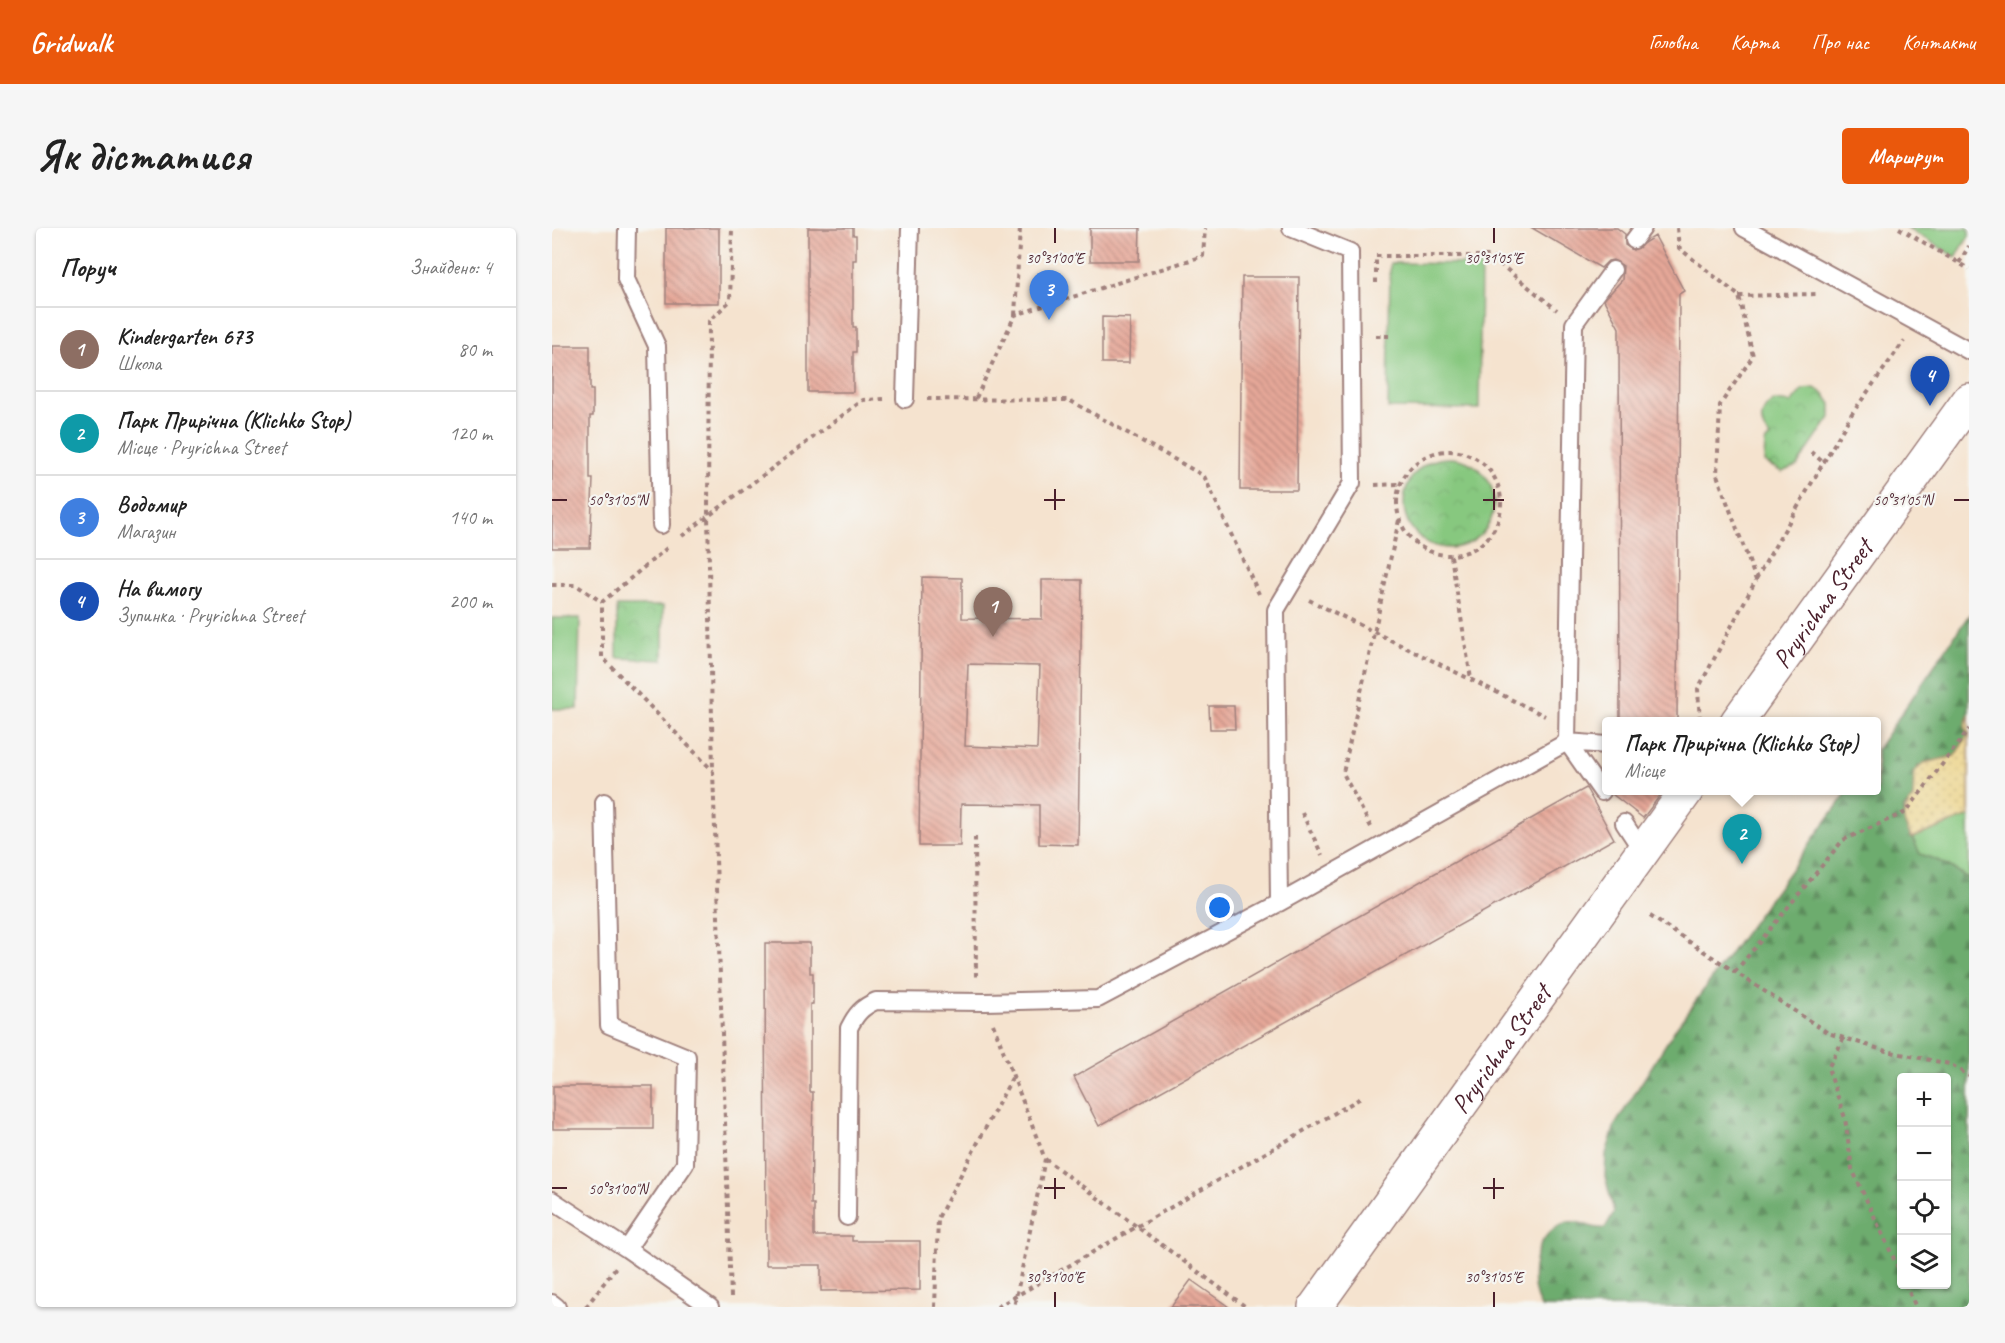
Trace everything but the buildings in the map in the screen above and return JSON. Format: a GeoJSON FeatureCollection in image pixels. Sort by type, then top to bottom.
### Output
{"type":"FeatureCollection","features":[{"type":"Feature","properties":{"kind":"street","name":"Pryrichna Street"},"geometry":{"type":"LineString","coordinates":[[1741,717],[1969,400]]}},
{"type":"Feature","properties":{"kind":"street","name":"Pryrichna Street"},"geometry":{"type":"LineString","coordinates":[[1315,1307],[1683,795]]}},
{"type":"Feature","properties":{"kind":"lane"},"geometry":{"type":"LineString","coordinates":[[627,228],[626,279],[657,346],[661,525]]}},
{"type":"Feature","properties":{"kind":"lane"},"geometry":{"type":"LineString","coordinates":[[905,399],[910,228]]}},
{"type":"Feature","properties":{"kind":"lane"},"geometry":{"type":"LineString","coordinates":[[1279,903],[1276,610],[1352,483],[1350,252],[1291,228]]}},
{"type":"Feature","properties":{"kind":"lane"},"geometry":{"type":"LineString","coordinates":[[1744,228],[1969,351]]}},
{"type":"Feature","properties":{"kind":"lane"},"geometry":{"type":"LineString","coordinates":[[1602,792],[1567,734],[1574,324],[1613,270]]}},
{"type":"Feature","properties":{"kind":"lane"},"geometry":{"type":"LineString","coordinates":[[847,1217],[849,1028],[855,1016],[865,1006],[876,1001],[985,1002],[1098,999],[1381,846],[1567,734],[1602,744]]}},
{"type":"Feature","properties":{"kind":"lane"},"geometry":{"type":"LineString","coordinates":[[604,802],[609,1024],[687,1057],[685,1164],[627,1249]]}},
{"type":"Feature","properties":{"kind":"lane"},"geometry":{"type":"LineString","coordinates":[[1624,823],[1643,852]]}},
{"type":"Feature","properties":{"kind":"lane"},"geometry":{"type":"LineString","coordinates":[[552,1200],[710,1307]]}},
{"type":"Feature","properties":{"kind":"lane"},"geometry":{"type":"LineString","coordinates":[[552,1303],[557,1307]]}},
{"type":"Feature","properties":{"kind":"path"},"geometry":{"type":"LineString","coordinates":[[732,228],[730,301],[709,321],[708,514],[713,771],[732,1307]]}},
{"type":"Feature","properties":{"kind":"path"},"geometry":{"type":"LineString","coordinates":[[976,398],[1015,315],[1020,228]]}},
{"type":"Feature","properties":{"kind":"path"},"geometry":{"type":"LineString","coordinates":[[1015,315],[1203,256],[1205,228]]}},
{"type":"Feature","properties":{"kind":"path"},"geometry":{"type":"LineString","coordinates":[[1677,228],[1679,248],[1739,296],[1753,356],[1720,405],[1717,475],[1756,580]]}},
{"type":"Feature","properties":{"kind":"path"},"geometry":{"type":"LineString","coordinates":[[1899,228],[1969,269]]}},
{"type":"Feature","properties":{"kind":"path"},"geometry":{"type":"LineString","coordinates":[[1959,263],[1969,246]]}},
{"type":"Feature","properties":{"kind":"path"},"geometry":{"type":"LineString","coordinates":[[1739,296],[1863,293]]}},
{"type":"Feature","properties":{"kind":"path"},"geometry":{"type":"LineString","coordinates":[[1700,717],[1698,689],[1756,580],[1851,415],[1917,323]]}},
{"type":"Feature","properties":{"kind":"path"},"geometry":{"type":"LineString","coordinates":[[1376,336],[1389,336]]}},
{"type":"Feature","properties":{"kind":"path"},"geometry":{"type":"LineString","coordinates":[[602,602],[708,514],[863,400],[976,398],[1069,400],[1204,476],[1263,602]]}},
{"type":"Feature","properties":{"kind":"path"},"geometry":{"type":"LineString","coordinates":[[1454,451],[1471,455],[1485,464],[1495,477],[1501,493],[1502,510],[1497,526],[1488,540],[1473,550],[1451,556],[1438,555],[1421,548],[1407,536],[1399,520],[1396,502],[1400,484],[1409,469],[1422,458],[1437,452],[1454,451]]}},
{"type":"Feature","properties":{"kind":"path"},"geometry":{"type":"LineString","coordinates":[[1811,452],[1824,463]]}},
{"type":"Feature","properties":{"kind":"path"},"geometry":{"type":"LineString","coordinates":[[1375,485],[1400,484]]}},
{"type":"Feature","properties":{"kind":"path"},"geometry":{"type":"LineString","coordinates":[[1381,846],[1343,773],[1399,520]]}},
{"type":"Feature","properties":{"kind":"path"},"geometry":{"type":"LineString","coordinates":[[1451,556],[1471,679]]}},
{"type":"Feature","properties":{"kind":"path"},"geometry":{"type":"LineString","coordinates":[[552,585],[576,585],[602,602]]}},
{"type":"Feature","properties":{"kind":"path"},"geometry":{"type":"LineString","coordinates":[[1303,597],[1471,679],[1567,734]]}},
{"type":"Feature","properties":{"kind":"path"},"geometry":{"type":"LineString","coordinates":[[602,602],[602,657],[713,771]]}},
{"type":"Feature","properties":{"kind":"path"},"geometry":{"type":"LineString","coordinates":[[1735,972],[1844,840],[1906,812],[1969,729]]}},
{"type":"Feature","properties":{"kind":"path"},"geometry":{"type":"LineString","coordinates":[[975,837],[975,976],[1045,1159],[1246,1307]]}},
{"type":"Feature","properties":{"kind":"path"},"geometry":{"type":"LineString","coordinates":[[1650,916],[1828,1034],[1950,1064],[1969,1076]]}},
{"type":"Feature","properties":{"kind":"path"},"geometry":{"type":"LineString","coordinates":[[975,976],[987,977]]}},
{"type":"Feature","properties":{"kind":"path"},"geometry":{"type":"LineString","coordinates":[[1844,1038],[1828,1068],[1845,1118],[1852,1169],[1897,1265]]}},
{"type":"Feature","properties":{"kind":"path"},"geometry":{"type":"LineString","coordinates":[[935,1307],[938,1218],[1013,1076]]}},
{"type":"Feature","properties":{"kind":"path"},"geometry":{"type":"LineString","coordinates":[[997,1307],[1361,1098]]}},
{"type":"Feature","properties":{"kind":"path"},"geometry":{"type":"LineString","coordinates":[[1014,1307],[1045,1159]]}},
{"type":"Feature","properties":{"kind":"path"},"geometry":{"type":"LineString","coordinates":[[586,1307],[616,1266],[625,1273]]}},
{"type":"Feature","properties":{"kind":"path"},"geometry":{"type":"LineString","coordinates":[[1907,1289],[1916,1307]]}},
{"type":"Feature","properties":{"kind":"green space"},"geometry":{"type":"Polygon","coordinates":[[[1907,228],[1969,228],[1969,236],[1956,257],[1907,228]]]}},
{"type":"Feature","properties":{"kind":"green space"},"geometry":{"type":"Polygon","coordinates":[[[1390,263],[1481,264],[1479,409],[1388,408],[1390,263]]]}},
{"type":"Feature","properties":{"kind":"green space"},"geometry":{"type":"Polygon","coordinates":[[[1815,388],[1825,395],[1831,404],[1831,416],[1797,466],[1782,472],[1764,462],[1765,442],[1770,437],[1763,427],[1763,413],[1774,401],[1791,403],[1803,389],[1815,388]]]}},
{"type":"Feature","properties":{"kind":"green space"},"geometry":{"type":"Polygon","coordinates":[[[1449,458],[1466,461],[1481,471],[1491,486],[1494,503],[1491,520],[1481,535],[1466,545],[1449,548],[1432,545],[1417,535],[1407,520],[1404,503],[1407,486],[1417,471],[1432,461],[1449,458]]]}},
{"type":"Feature","properties":{"kind":"green space"},"geometry":{"type":"Polygon","coordinates":[[[617,606],[663,606],[663,660],[617,658],[617,606]]]}},
{"type":"Feature","properties":{"kind":"green space"},"geometry":{"type":"Polygon","coordinates":[[[1969,615],[1969,714],[1965,726],[1968,735],[1955,756],[1918,766],[1913,799],[1904,808],[1903,818],[1920,854],[1944,863],[1969,879],[1969,1307],[1541,1307],[1536,1297],[1534,1272],[1539,1247],[1546,1237],[1554,1228],[1570,1222],[1605,1228],[1614,1212],[1605,1176],[1606,1154],[1615,1125],[1676,1028],[1845,795],[1881,795],[1881,743],[1969,615]]]}},
{"type":"Feature","properties":{"kind":"green space"},"geometry":{"type":"Polygon","coordinates":[[[552,618],[580,618],[578,709],[552,709],[552,618]]]}},
{"type":"Feature","properties":{"kind":"green space"},"geometry":{"type":"Polygon","coordinates":[[[1969,816],[1969,879],[1944,863],[1920,854],[1912,838],[1969,816]]]}},
{"type":"Feature","properties":{"kind":"sand"},"geometry":{"type":"Polygon","coordinates":[[[1969,714],[1969,816],[1912,838],[1903,818],[1913,798],[1914,772],[1924,763],[1955,756],[1968,735],[1965,726],[1969,714]]]}},
{"type":"Feature","properties":{"kind":"place","name":"Водомир"},"geometry":{"type":"Point","coordinates":[1049,320]}},
{"type":"Feature","properties":{"kind":"place","name":"На вимогу"},"geometry":{"type":"Point","coordinates":[1930,406]}},
{"type":"Feature","properties":{"kind":"place","name":"Kindergarten 673"},"geometry":{"type":"Point","coordinates":[993,637]}},
{"type":"Feature","properties":{"kind":"place","name":"Парк Прирічна (Klichko Stop)"},"geometry":{"type":"Point","coordinates":[1742,864]}}]}
